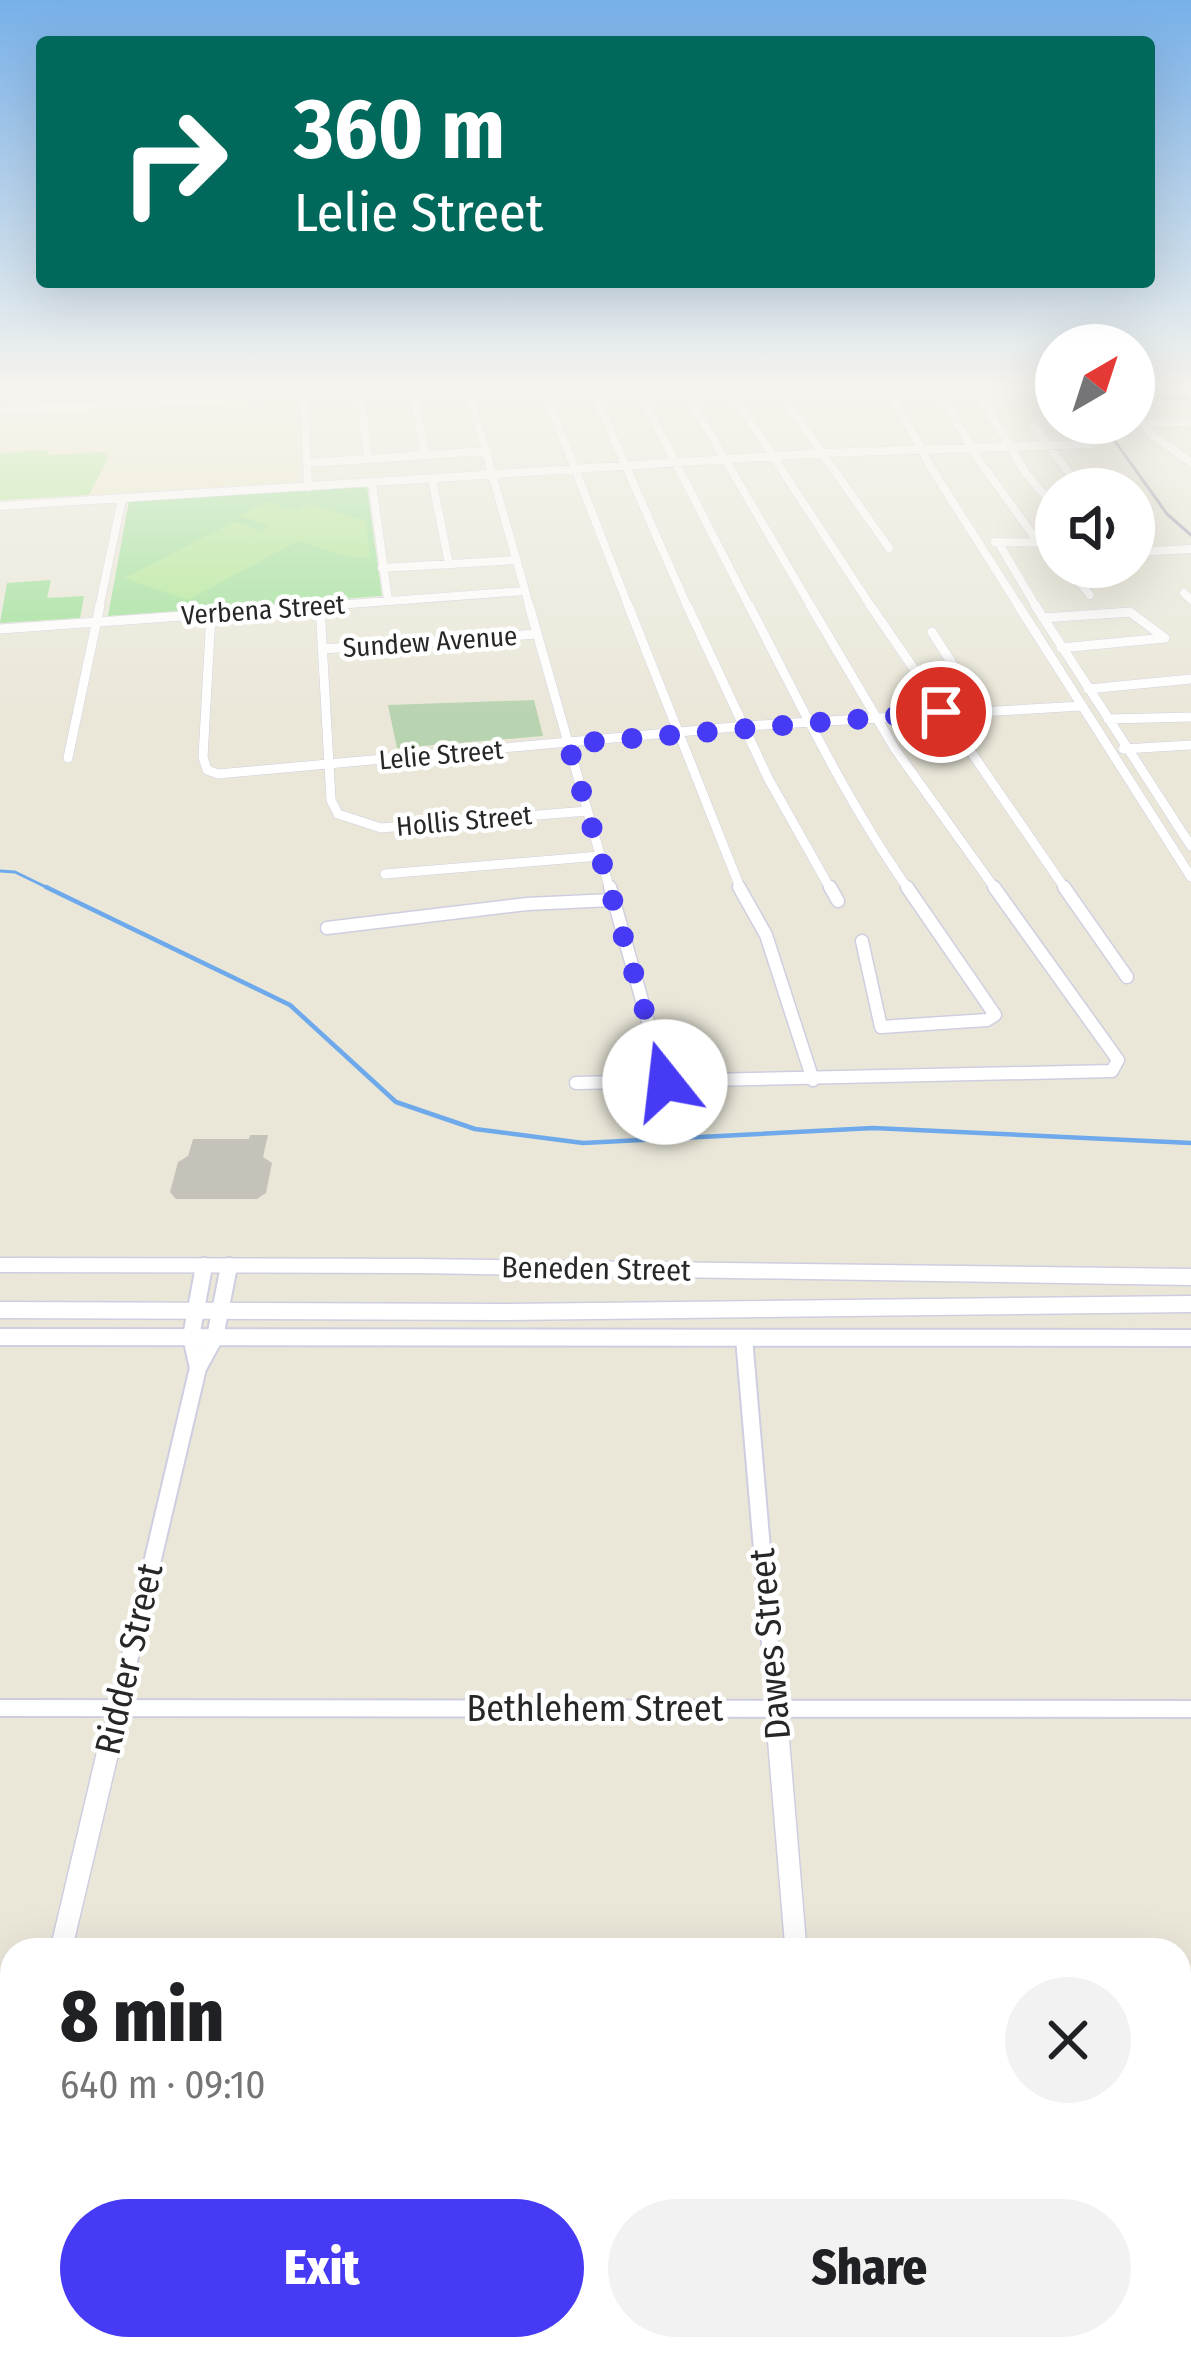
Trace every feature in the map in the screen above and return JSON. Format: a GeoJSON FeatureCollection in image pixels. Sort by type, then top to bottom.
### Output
{"type":"FeatureCollection","features":[{"type":"Feature","properties":{"kind":"main road","name":"Beneden Street"},"geometry":{"type":"LineString","coordinates":[[0,1265],[1191,1277]]}},
{"type":"Feature","properties":{"kind":"main road","name":"Beneden Street"},"geometry":{"type":"LineString","coordinates":[[0,1310],[1191,1304]]}},
{"type":"Feature","properties":{"kind":"main road"},"geometry":{"type":"LineString","coordinates":[[1013,1305],[1191,1316]]}},
{"type":"Feature","properties":{"kind":"street"},"geometry":{"type":"LineString","coordinates":[[0,506],[120,499]]}},
{"type":"Feature","properties":{"kind":"street"},"geometry":{"type":"LineString","coordinates":[[68,758],[122,499]]}},
{"type":"Feature","properties":{"kind":"street"},"geometry":{"type":"LineString","coordinates":[[374,499],[388,600]]}},
{"type":"Feature","properties":{"kind":"street"},"geometry":{"type":"LineString","coordinates":[[436,499],[449,564]]}},
{"type":"Feature","properties":{"kind":"street"},"geometry":{"type":"LineString","coordinates":[[501,499],[665,1082]]}},
{"type":"Feature","properties":{"kind":"street"},"geometry":{"type":"LineString","coordinates":[[585,499],[733,876],[766,935],[813,1080]]}},
{"type":"Feature","properties":{"kind":"street"},"geometry":{"type":"LineString","coordinates":[[642,499],[745,726],[807,852],[838,901]]}},
{"type":"Feature","properties":{"kind":"street"},"geometry":{"type":"LineString","coordinates":[[697,499],[882,852],[995,1015],[987,1021],[881,1028],[862,941]]}},
{"type":"Feature","properties":{"kind":"street"},"geometry":{"type":"LineString","coordinates":[[576,1083],[813,1080],[1112,1071],[1118,1067],[1118,1060],[876,718],[748,499]]}},
{"type":"Feature","properties":{"kind":"street"},"geometry":{"type":"LineString","coordinates":[[803,499],[941,712],[1127,977]]}},
{"type":"Feature","properties":{"kind":"street"},"geometry":{"type":"LineString","coordinates":[[856,499],[889,548]]}},
{"type":"Feature","properties":{"kind":"street"},"geometry":{"type":"LineString","coordinates":[[951,499],[1191,878]]}},
{"type":"Feature","properties":{"kind":"street"},"geometry":{"type":"LineString","coordinates":[[1008,499],[1035,536]]}},
{"type":"Feature","properties":{"kind":"street"},"geometry":{"type":"LineString","coordinates":[[977,542],[1035,542]]}},
{"type":"Feature","properties":{"kind":"street"},"geometry":{"type":"LineString","coordinates":[[998,542],[1061,648],[1185,828],[1191,846]]}},
{"type":"Feature","properties":{"kind":"street"},"geometry":{"type":"LineString","coordinates":[[1155,550],[1191,549]]}},
{"type":"Feature","properties":{"kind":"street"},"geometry":{"type":"LineString","coordinates":[[382,568],[518,560]]}},
{"type":"Feature","properties":{"kind":"street"},"geometry":{"type":"LineString","coordinates":[[1084,588],[1090,595]]}},
{"type":"Feature","properties":{"kind":"street","name":"Verbena Street"},"geometry":{"type":"LineString","coordinates":[[0,629],[525,591]]}},
{"type":"Feature","properties":{"kind":"street","name":"Hollis Street"},"geometry":{"type":"LineString","coordinates":[[320,606],[334,808],[365,825],[405,827],[587,811]]}},
{"type":"Feature","properties":{"kind":"street"},"geometry":{"type":"LineString","coordinates":[[1043,618],[1130,612],[1165,638],[1061,648]]}},
{"type":"Feature","properties":{"kind":"street","name":"Lelie Street"},"geometry":{"type":"LineString","coordinates":[[212,614],[203,757],[207,770],[228,774],[745,726],[1081,706]]}},
{"type":"Feature","properties":{"kind":"street"},"geometry":{"type":"LineString","coordinates":[[932,632],[981,709]]}},
{"type":"Feature","properties":{"kind":"street","name":"Sundew Avenue"},"geometry":{"type":"LineString","coordinates":[[322,649],[537,634]]}},
{"type":"Feature","properties":{"kind":"street"},"geometry":{"type":"LineString","coordinates":[[1088,689],[1191,679]]}},
{"type":"Feature","properties":{"kind":"street"},"geometry":{"type":"LineString","coordinates":[[1108,719],[1191,717]]}},
{"type":"Feature","properties":{"kind":"street"},"geometry":{"type":"LineString","coordinates":[[1112,749],[1191,745]]}},
{"type":"Feature","properties":{"kind":"street"},"geometry":{"type":"LineString","coordinates":[[385,874],[600,856]]}},
{"type":"Feature","properties":{"kind":"street"},"geometry":{"type":"LineString","coordinates":[[326,928],[527,904],[613,900]]}},
{"type":"Feature","properties":{"kind":"street","name":"Ridder Street"},"geometry":{"type":"LineString","coordinates":[[198,1368],[191,1336],[204,1266]]}},
{"type":"Feature","properties":{"kind":"street","name":"Ridder Street"},"geometry":{"type":"LineString","coordinates":[[64,1938],[198,1368],[215,1336],[229,1266]]}},
{"type":"Feature","properties":{"kind":"street"},"geometry":{"type":"LineString","coordinates":[[0,1336],[1191,1338]]}},
{"type":"Feature","properties":{"kind":"street","name":"Dawes Street"},"geometry":{"type":"LineString","coordinates":[[744,1338],[795,1938]]}},
{"type":"Feature","properties":{"kind":"street","name":"Bethlehem Street"},"geometry":{"type":"LineString","coordinates":[[0,1708],[1191,1709]]}},
{"type":"Feature","properties":{"kind":"green space"},"geometry":{"type":"Polygon","coordinates":[[[369,499],[382,596],[108,616],[129,501],[369,499]]]}},
{"type":"Feature","properties":{"kind":"green space"},"geometry":{"type":"Polygon","coordinates":[[[267,502],[296,511],[310,504],[366,521],[370,557],[350,557],[298,541],[188,600],[124,578],[234,522],[261,530],[268,525],[239,516],[267,502]]]}},
{"type":"Feature","properties":{"kind":"green space"},"geometry":{"type":"Polygon","coordinates":[[[51,580],[47,598],[84,596],[80,618],[0,623],[7,583],[51,580]]]}},
{"type":"Feature","properties":{"kind":"green space"},"geometry":{"type":"Polygon","coordinates":[[[534,700],[543,736],[397,748],[388,705],[534,700]]]}},
{"type":"Feature","properties":{"kind":"building"},"geometry":{"type":"Polygon","coordinates":[[[250,1135],[268,1135],[263,1157],[272,1163],[266,1193],[257,1199],[176,1199],[170,1192],[178,1162],[188,1156],[193,1139],[249,1139],[250,1135]]]}},
{"type":"Feature","properties":{"kind":"waterway"},"geometry":{"type":"LineString","coordinates":[[0,871],[15,872],[52,890]]}},
{"type":"Feature","properties":{"kind":"waterway"},"geometry":{"type":"LineString","coordinates":[[46,887],[290,1005],[396,1102],[475,1129],[583,1143],[873,1128],[1191,1143]]}},
{"type":"Feature","properties":{"kind":"railway"},"geometry":{"type":"LineString","coordinates":[[1156,499],[1191,535]]}},
{"type":"Feature","properties":{"kind":"route"},"geometry":{"type":"LineString","coordinates":[[665,1082],[568,744],[941,712]]}}]}
